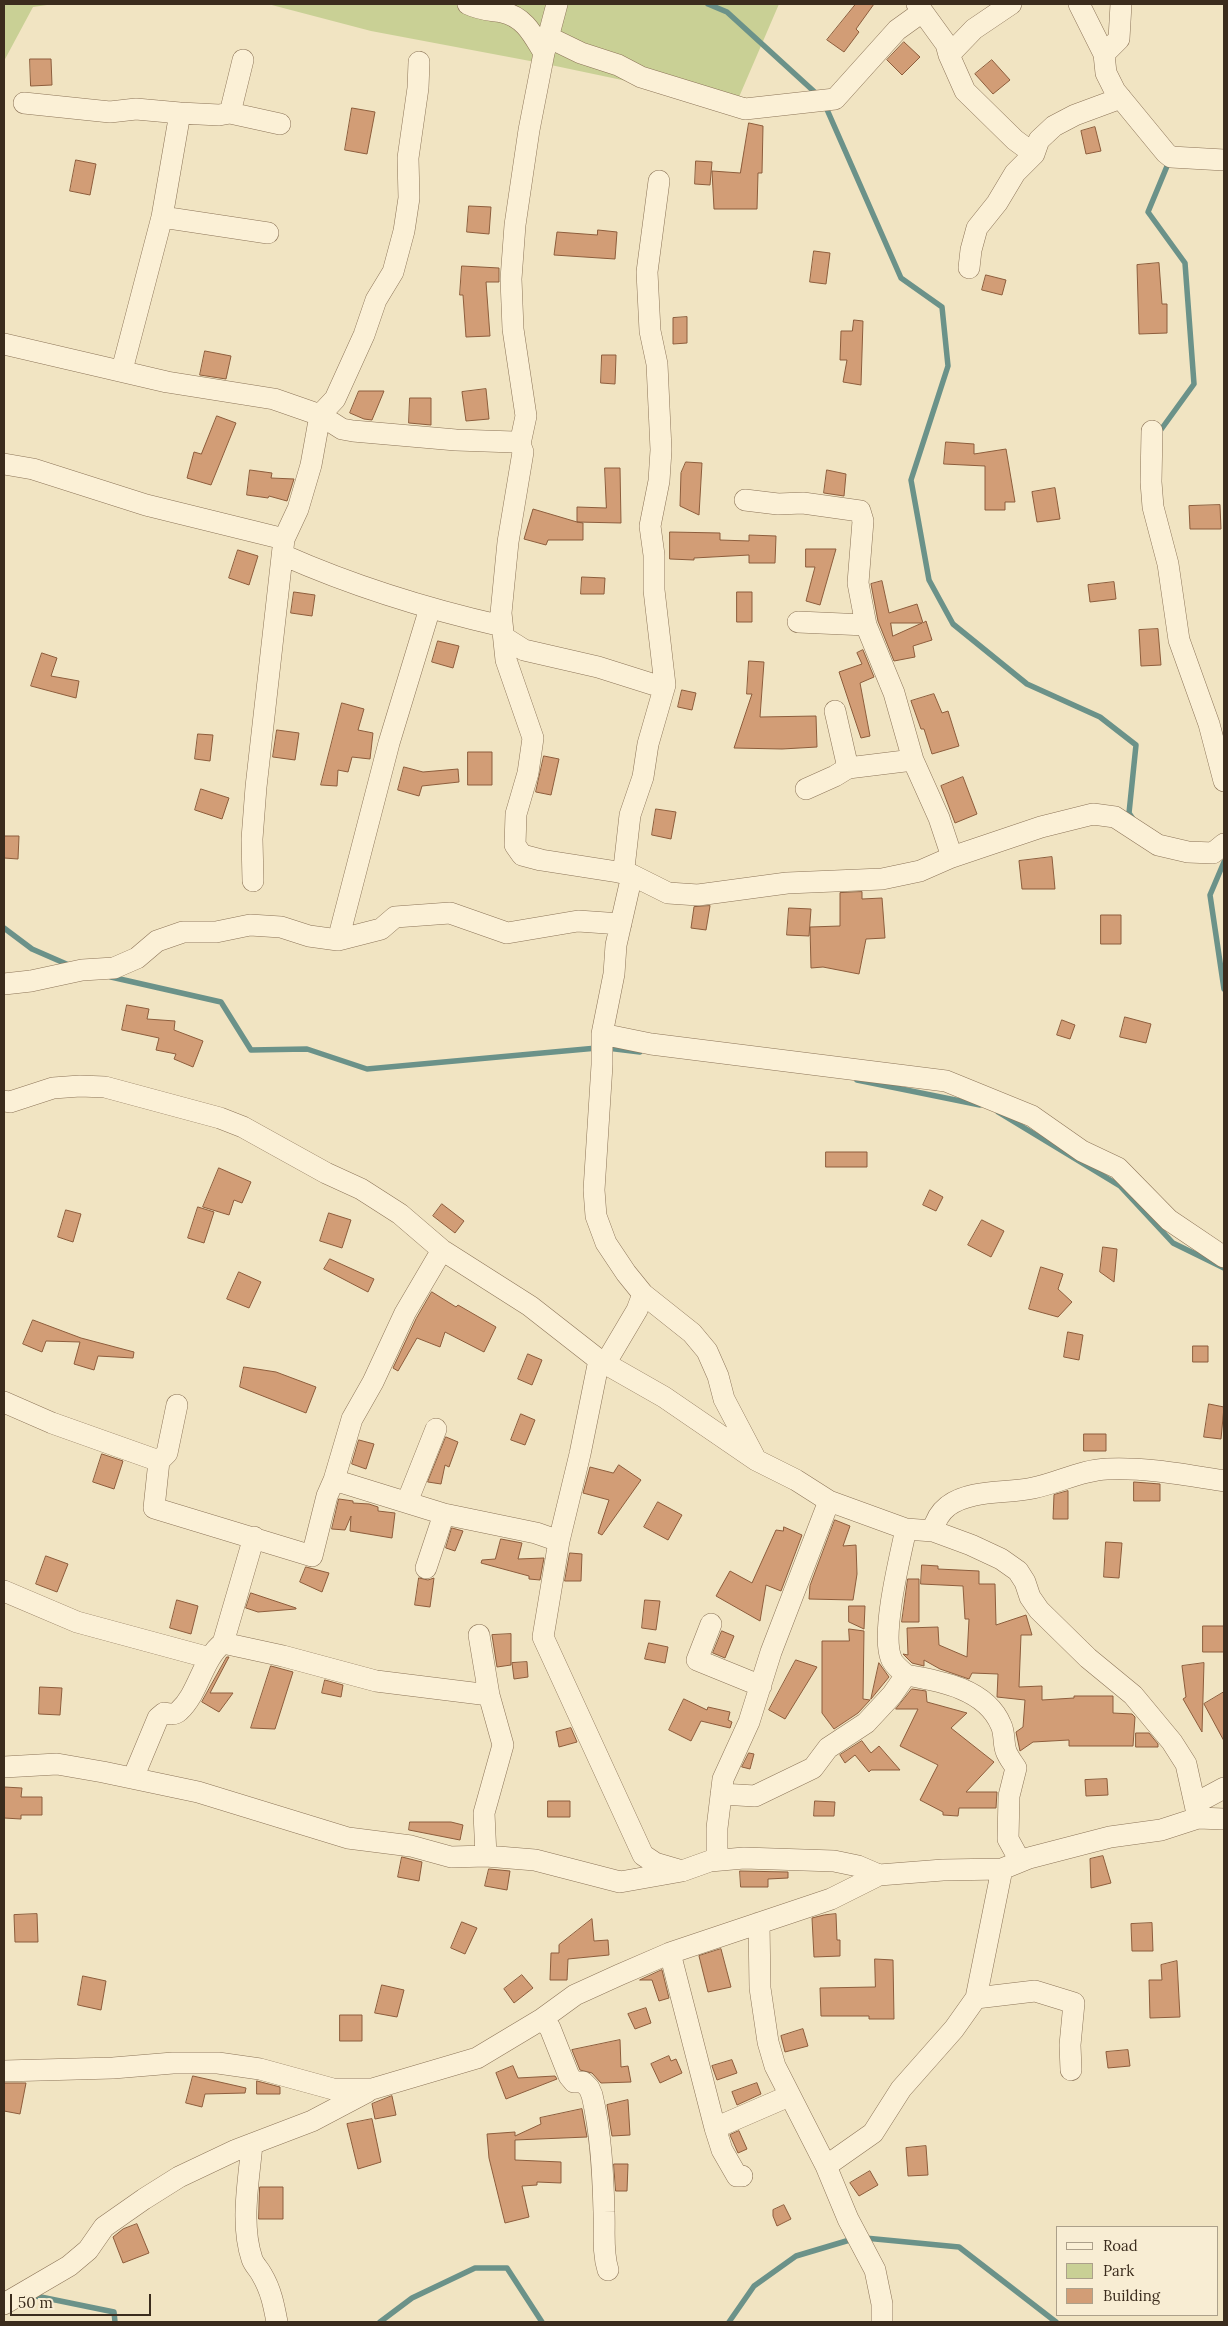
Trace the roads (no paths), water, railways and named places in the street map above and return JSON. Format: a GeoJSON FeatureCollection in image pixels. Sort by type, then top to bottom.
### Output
{"type":"FeatureCollection","features":[{"type":"Feature","properties":{"kind":"street"},"geometry":{"type":"LineString","coordinates":[[468,4],[480,10],[504,13],[517,18],[546,45],[618,64],[641,77],[745,109],[835,99],[919,8],[946,44],[965,91],[1015,140],[1034,154]]}},
{"type":"Feature","properties":{"kind":"street"},"geometry":{"type":"LineString","coordinates":[[557,4],[546,45],[520,187],[511,279],[514,329],[526,416],[520,444],[524,452],[508,542],[502,600],[506,660],[534,738],[528,773],[516,814],[515,845],[522,855],[625,874],[668,893],[698,895],[787,883],[882,879],[920,871],[952,856],[1041,827],[1093,814],[1115,817],[1158,845],[1188,852],[1213,853],[1224,844]]}},
{"type":"Feature","properties":{"kind":"street"},"geometry":{"type":"LineString","coordinates":[[949,55],[974,29],[1011,4]]}},
{"type":"Feature","properties":{"kind":"street"},"geometry":{"type":"LineString","coordinates":[[1078,4],[1104,54],[1106,73],[1121,98],[1171,157],[1224,160]]}},
{"type":"Feature","properties":{"kind":"street"},"geometry":{"type":"LineString","coordinates":[[1104,54],[1119,39],[1121,4]]}},
{"type":"Feature","properties":{"kind":"street"},"geometry":{"type":"LineString","coordinates":[[230,113],[243,60]]}},
{"type":"Feature","properties":{"kind":"street"},"geometry":{"type":"LineString","coordinates":[[253,881],[252,839],[256,787],[275,604],[283,547],[298,509],[311,465],[320,415],[335,399],[364,335],[376,300],[393,272],[404,231],[409,198],[408,158],[418,88],[419,62]]}},
{"type":"Feature","properties":{"kind":"street"},"geometry":{"type":"LineString","coordinates":[[969,268],[971,250],[978,228],[998,203],[1015,173],[1034,154],[1039,140],[1054,126],[1075,115],[1121,98]]}},
{"type":"Feature","properties":{"kind":"street"},"geometry":{"type":"LineString","coordinates":[[24,103],[110,112],[136,109],[219,115],[230,113],[280,124]]}},
{"type":"Feature","properties":{"kind":"street"},"geometry":{"type":"LineString","coordinates":[[122,370],[162,217],[180,113]]}},
{"type":"Feature","properties":{"kind":"street"},"geometry":{"type":"LineString","coordinates":[[659,181],[647,272],[650,331],[657,364],[661,450],[659,481],[650,526],[654,555],[654,590],[665,685],[648,744],[643,776],[630,815],[624,868],[621,924],[616,945],[614,974],[602,1034],[602,1065],[594,1190],[596,1216],[606,1243],[626,1274],[643,1294],[692,1333],[706,1351],[718,1376],[724,1399],[756,1460]]}},
{"type":"Feature","properties":{"kind":"street"},"geometry":{"type":"LineString","coordinates":[[162,217],[268,233]]}},
{"type":"Feature","properties":{"kind":"street"},"geometry":{"type":"LineString","coordinates":[[4,344],[167,382],[254,394],[320,415],[342,429],[520,444]]}},
{"type":"Feature","properties":{"kind":"street"},"geometry":{"type":"LineString","coordinates":[[1152,430],[1150,482],[1153,507],[1168,564],[1179,640],[1209,724],[1224,781]]}},
{"type":"Feature","properties":{"kind":"street"},"geometry":{"type":"LineString","coordinates":[[4,464],[34,469],[283,547],[358,584],[503,632],[524,650],[598,667],[655,685],[665,685]]}},
{"type":"Feature","properties":{"kind":"street"},"geometry":{"type":"LineString","coordinates":[[745,500],[778,504],[802,503],[860,511],[863,521],[858,583],[866,625],[894,693],[913,760],[939,818],[952,856]]}},
{"type":"Feature","properties":{"kind":"street"},"geometry":{"type":"LineString","coordinates":[[338,940],[366,825],[430,608]]}},
{"type":"Feature","properties":{"kind":"street"},"geometry":{"type":"LineString","coordinates":[[798,622],[866,625]]}},
{"type":"Feature","properties":{"kind":"street"},"geometry":{"type":"LineString","coordinates":[[835,711],[848,768]]}},
{"type":"Feature","properties":{"kind":"street"},"geometry":{"type":"LineString","coordinates":[[806,789],[848,768],[913,760]]}},
{"type":"Feature","properties":{"kind":"street"},"geometry":{"type":"LineString","coordinates":[[4,984],[31,981],[82,970],[114,968],[137,958],[157,940],[183,932],[216,932],[250,925],[281,926],[309,936],[338,940],[381,929],[396,917],[450,914],[507,933],[578,921],[621,924]]}},
{"type":"Feature","properties":{"kind":"street"},"geometry":{"type":"LineString","coordinates":[[602,1034],[651,1044],[946,1081],[1032,1116],[1082,1151],[1118,1168],[1169,1220],[1224,1257]]}},
{"type":"Feature","properties":{"kind":"street"},"geometry":{"type":"LineString","coordinates":[[4,1101],[10,1102],[54,1088],[105,1087],[220,1118],[243,1127],[326,1173],[361,1189],[400,1214],[442,1250],[530,1306],[602,1362],[664,1397],[756,1460],[830,1501],[906,1529],[933,1531],[971,1545],[1001,1560],[1018,1571],[1025,1582],[1030,1597],[1039,1610],[1088,1658],[1133,1695],[1172,1742],[1186,1764],[1197,1810]]}},
{"type":"Feature","properties":{"kind":"street"},"geometry":{"type":"LineString","coordinates":[[177,1405],[167,1453],[159,1461],[154,1508],[312,1556],[327,1496],[334,1480],[352,1419],[373,1382],[405,1313],[442,1250]]}},
{"type":"Feature","properties":{"kind":"street"},"geometry":{"type":"LineString","coordinates":[[643,1294],[632,1318],[602,1362],[559,1541],[544,1637],[643,1855],[655,1864],[682,1871]]}},
{"type":"Feature","properties":{"kind":"street"},"geometry":{"type":"LineString","coordinates":[[4,1402],[52,1422],[159,1461]]}},
{"type":"Feature","properties":{"kind":"street"},"geometry":{"type":"LineString","coordinates":[[407,1502],[436,1429]]}},
{"type":"Feature","properties":{"kind":"street"},"geometry":{"type":"LineString","coordinates":[[933,1531],[936,1519],[948,1506],[965,1497],[1032,1489],[1087,1470],[1145,1471],[1224,1481]]}},
{"type":"Feature","properties":{"kind":"street"},"geometry":{"type":"LineString","coordinates":[[334,1480],[444,1514],[536,1533],[559,1541]]}},
{"type":"Feature","properties":{"kind":"street"},"geometry":{"type":"LineString","coordinates":[[717,1860],[716,1828],[723,1780],[749,1722],[771,1652],[830,1501]]}},
{"type":"Feature","properties":{"kind":"street"},"geometry":{"type":"LineString","coordinates":[[426,1568],[444,1514]]}},
{"type":"Feature","properties":{"kind":"street"},"geometry":{"type":"LineString","coordinates":[[826,2166],[873,2133],[901,2089],[954,2029],[976,1998],[1011,1865],[1008,1839],[1009,1796],[1016,1768],[1006,1752],[1002,1727],[998,1718],[985,1701],[939,1682],[906,1675],[892,1661],[888,1638],[889,1615],[906,1529]]}},
{"type":"Feature","properties":{"kind":"street"},"geometry":{"type":"LineString","coordinates":[[133,1778],[158,1718],[164,1714],[173,1714],[179,1711],[216,1650],[254,1537]]}},
{"type":"Feature","properties":{"kind":"street"},"geometry":{"type":"LineString","coordinates":[[4,1591],[77,1622],[216,1650],[283,1656],[376,1682],[489,1695]]}},
{"type":"Feature","properties":{"kind":"street"},"geometry":{"type":"LineString","coordinates":[[711,1624],[697,1660],[761,1686]]}},
{"type":"Feature","properties":{"kind":"street"},"geometry":{"type":"LineString","coordinates":[[479,1635],[489,1695],[503,1745],[484,1813],[486,1856]]}},
{"type":"Feature","properties":{"kind":"street"},"geometry":{"type":"LineString","coordinates":[[721,1794],[755,1796],[813,1768],[828,1748],[866,1722],[892,1695],[906,1675]]}},
{"type":"Feature","properties":{"kind":"street"},"geometry":{"type":"LineString","coordinates":[[4,1767],[57,1764],[133,1778],[198,1792],[348,1838],[411,1846],[450,1857],[486,1856],[535,1860],[620,1882],[682,1871],[717,1860],[744,1858],[834,1861],[858,1866],[879,1875]]}},
{"type":"Feature","properties":{"kind":"street"},"geometry":{"type":"LineString","coordinates":[[4,2304],[68,2266],[88,2250],[104,2227],[144,2199],[179,2178],[252,2144],[312,2120],[372,2089],[416,2078],[477,2058],[542,2019],[575,1995],[670,1953],[831,1899],[879,1875],[1011,1865],[1101,1839],[1160,1830],[1197,1810],[1224,1788]]}},
{"type":"Feature","properties":{"kind":"street"},"geometry":{"type":"LineString","coordinates":[[1197,1810],[1224,1819]]}},
{"type":"Feature","properties":{"kind":"street"},"geometry":{"type":"LineString","coordinates":[[759,1923],[760,1988],[767,2033],[775,2066],[826,2166],[848,2219],[875,2270],[882,2304],[882,2322]]}},
{"type":"Feature","properties":{"kind":"street"},"geometry":{"type":"LineString","coordinates":[[670,1953],[715,2128],[726,2159],[737,2176],[742,2176]]}},
{"type":"Feature","properties":{"kind":"street"},"geometry":{"type":"LineString","coordinates":[[976,1998],[1035,1991],[1074,2003],[1070,2045],[1071,2070]]}},
{"type":"Feature","properties":{"kind":"street"},"geometry":{"type":"LineString","coordinates":[[542,2019],[550,2028],[569,2076],[574,2082],[583,2082],[590,2088],[592,2095],[601,2157],[604,2259],[608,2270]]}},
{"type":"Feature","properties":{"kind":"street"},"geometry":{"type":"LineString","coordinates":[[4,2072],[113,2068],[173,2063],[218,2063],[260,2069],[333,2089],[372,2089]]}},
{"type":"Feature","properties":{"kind":"street"},"geometry":{"type":"LineString","coordinates":[[715,2128],[789,2096]]}},
{"type":"Feature","properties":{"kind":"street"},"geometry":{"type":"LineString","coordinates":[[252,2144],[247,2217],[248,2241],[252,2260],[273,2299],[277,2322]]}},
{"type":"Feature","properties":{"kind":"waterway"},"geometry":{"type":"LineString","coordinates":[[708,4],[727,12],[819,96]]}},
{"type":"Feature","properties":{"kind":"waterway"},"geometry":{"type":"LineString","coordinates":[[825,105],[901,278],[942,307],[948,366],[911,480],[929,580],[953,624],[1027,684],[1100,717],[1136,745],[1129,813],[1133,819]]}},
{"type":"Feature","properties":{"kind":"waterway"},"geometry":{"type":"LineString","coordinates":[[1160,434],[1160,431],[1194,384],[1185,263],[1148,212],[1170,159]]}},
{"type":"Feature","properties":{"kind":"waterway"},"geometry":{"type":"LineString","coordinates":[[1224,862],[1210,895],[1224,989]]}},
{"type":"Feature","properties":{"kind":"waterway"},"geometry":{"type":"LineString","coordinates":[[4,928],[32,949],[71,966]]}},
{"type":"Feature","properties":{"kind":"waterway"},"geometry":{"type":"LineString","coordinates":[[111,977],[221,1002],[251,1050],[307,1049],[367,1069],[597,1048]]}},
{"type":"Feature","properties":{"kind":"waterway"},"geometry":{"type":"LineString","coordinates":[[607,1048],[640,1052]]}},
{"type":"Feature","properties":{"kind":"waterway"},"geometry":{"type":"LineString","coordinates":[[857,1080],[980,1105]]}},
{"type":"Feature","properties":{"kind":"waterway"},"geometry":{"type":"LineString","coordinates":[[998,1112],[1120,1186],[1173,1243],[1224,1268]]}},
{"type":"Feature","properties":{"kind":"waterway"},"geometry":{"type":"LineString","coordinates":[[865,2238],[959,2247],[1056,2322]]}},
{"type":"Feature","properties":{"kind":"waterway"},"geometry":{"type":"LineString","coordinates":[[729,2322],[754,2286],[796,2256],[853,2239]]}},
{"type":"Feature","properties":{"kind":"waterway"},"geometry":{"type":"LineString","coordinates":[[380,2322],[412,2298],[475,2268],[507,2268],[542,2322]]}},
{"type":"Feature","properties":{"kind":"waterway"},"geometry":{"type":"LineString","coordinates":[[31,2295],[114,2312],[115,2322]]}}]}
